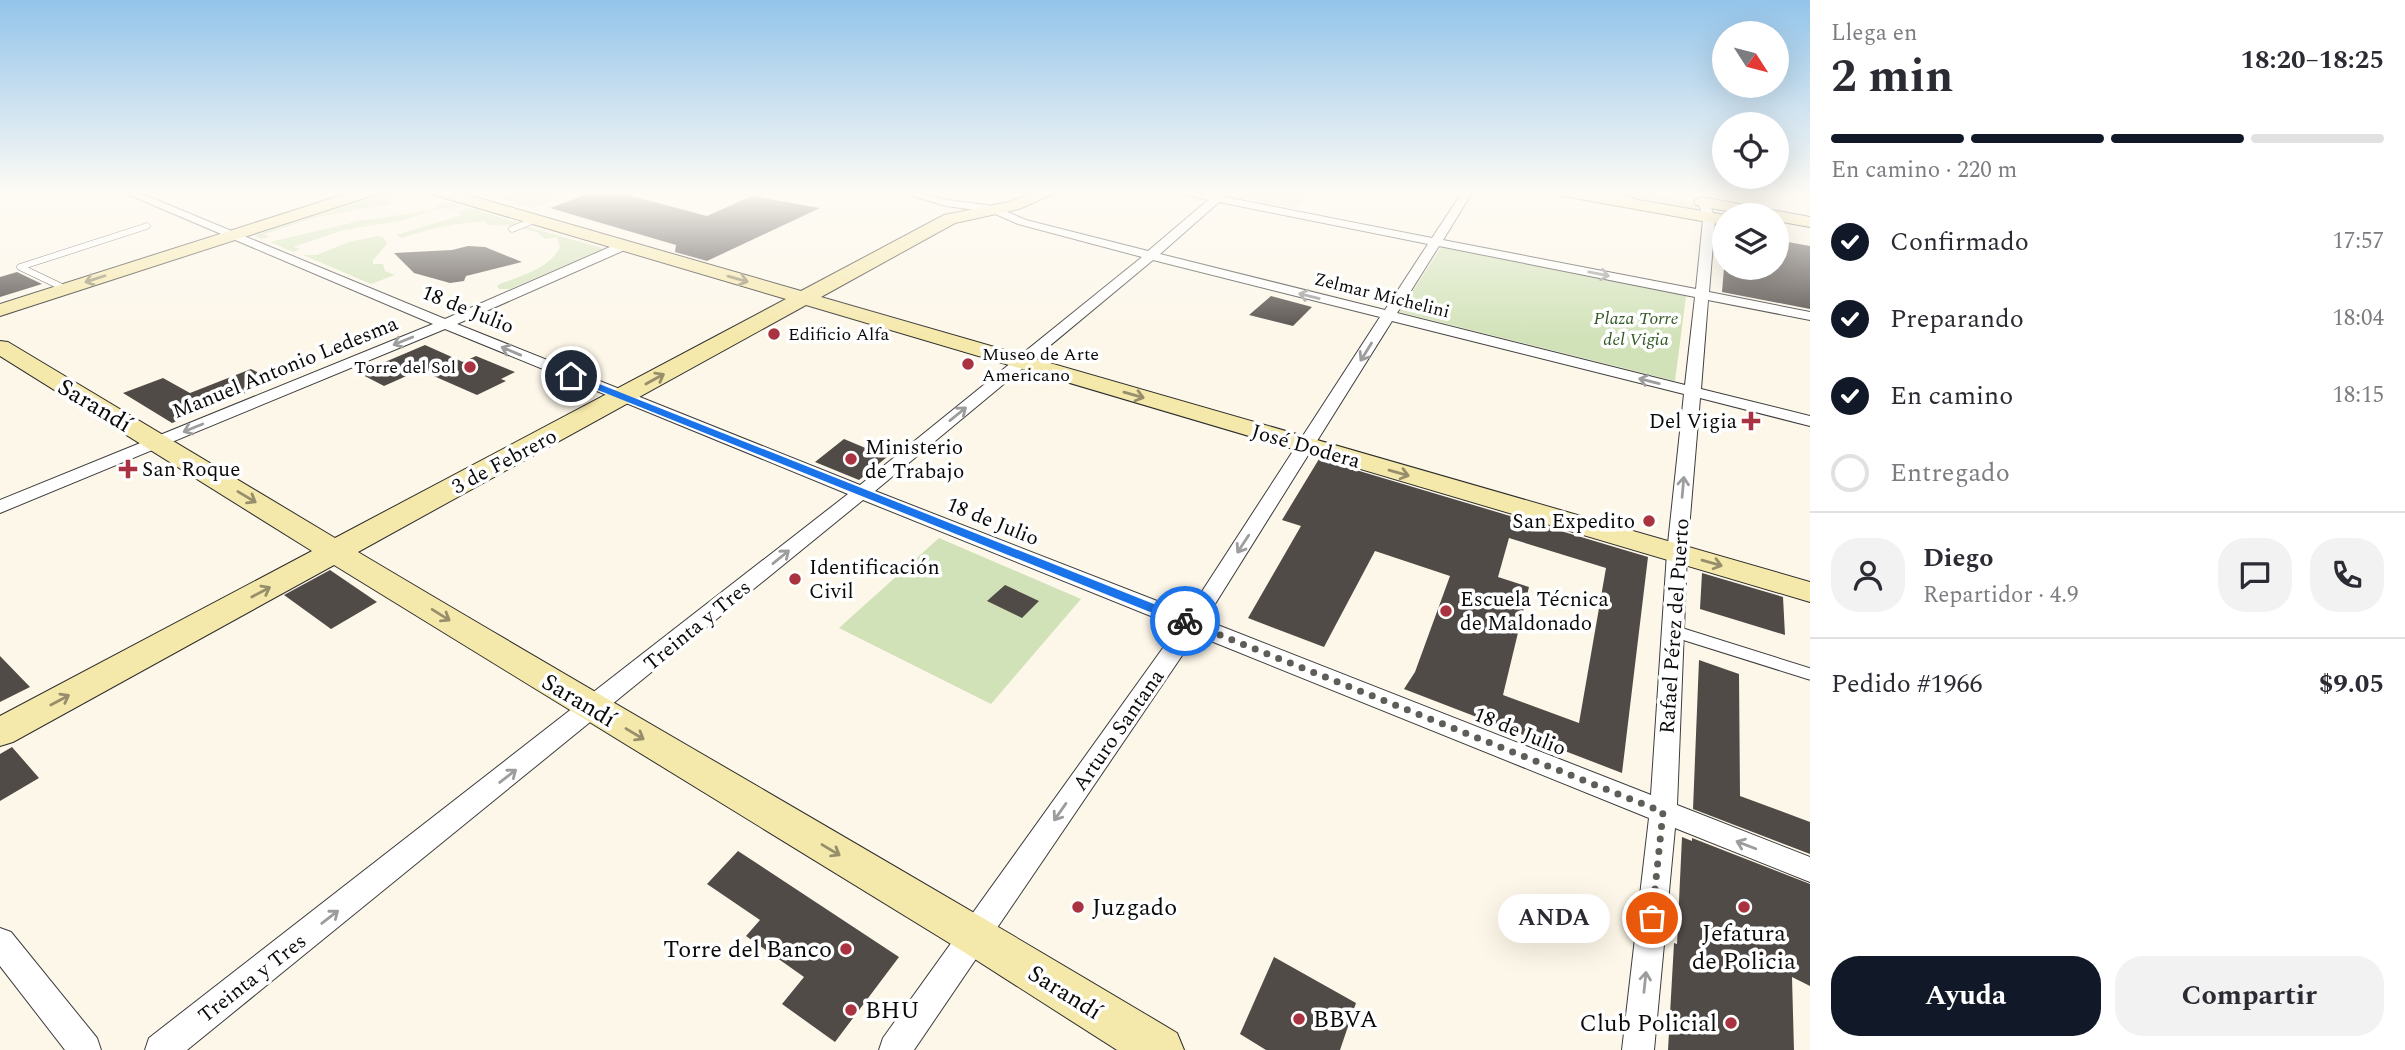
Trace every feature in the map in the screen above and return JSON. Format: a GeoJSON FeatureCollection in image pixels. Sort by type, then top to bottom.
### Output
{"type":"FeatureCollection","features":[{"type":"Feature","properties":{"kind":"street"},"geometry":{"type":"LineString","coordinates":[[0,310],[214,240]]}},
{"type":"Feature","properties":{"kind":"street","name":"18 de Julio"},"geometry":{"type":"LineString","coordinates":[[241,240],[860,493],[1810,870]]}},
{"type":"Feature","properties":{"kind":"street","name":"José Dodera"},"geometry":{"type":"LineString","coordinates":[[604,240],[1810,592]]}},
{"type":"Feature","properties":{"kind":"street","name":"3 de Febrero"},"geometry":{"type":"LineString","coordinates":[[0,732],[622,397],[803,298],[900,240]]}},
{"type":"Feature","properties":{"kind":"street","name":"Zelmar Michelini"},"geometry":{"type":"LineString","coordinates":[[1091,240],[1388,317],[1810,421]]}},
{"type":"Feature","properties":{"kind":"street","name":"Treinta y Tres"},"geometry":{"type":"LineString","coordinates":[[161,1050],[593,709],[1170,240]]}},
{"type":"Feature","properties":{"kind":"street"},"geometry":{"type":"LineString","coordinates":[[1427,240],[1810,316]]}},
{"type":"Feature","properties":{"kind":"street","name":"Rafael Pérez del Puerto"},"geometry":{"type":"LineString","coordinates":[[1638,1050],[1663,812],[1677,553],[1701,294],[1709,240]]}},
{"type":"Feature","properties":{"kind":"street","name":"Arturo Santana"},"geometry":{"type":"LineString","coordinates":[[895,1050],[1192,624],[1436,242]]}},
{"type":"Feature","properties":{"kind":"street","name":"Manuel Antonio Ledesma"},"geometry":{"type":"LineString","coordinates":[[0,507],[445,324],[624,246]]}},
{"type":"Feature","properties":{"kind":"street","name":"Sarandí"},"geometry":{"type":"LineString","coordinates":[[0,347],[593,709],[974,935],[1160,1050]]}},
{"type":"Feature","properties":{"kind":"street"},"geometry":{"type":"LineString","coordinates":[[0,942],[85,1050]]}},
{"type":"Feature","properties":{"kind":"lane"},"geometry":{"type":"LineString","coordinates":[[66,289],[20,267],[26,262],[99,240]]}},
{"type":"Feature","properties":{"kind":"lane"},"geometry":{"type":"LineString","coordinates":[[1673,631],[1810,674]]}},
{"type":"Feature","properties":{"kind":"green space"},"geometry":{"type":"Polygon","coordinates":[[[314,240],[293,247],[300,249],[293,252],[270,242],[314,240]]]}},
{"type":"Feature","properties":{"kind":"green space"},"geometry":{"type":"Polygon","coordinates":[[[385,240],[387,244],[373,260],[373,264],[383,264],[385,271],[395,275],[371,284],[303,255],[317,255],[349,242],[385,240]]]}},
{"type":"Feature","properties":{"kind":"green space"},"geometry":{"type":"Polygon","coordinates":[[[558,240],[574,240],[602,248],[510,289],[499,289],[497,286],[543,266],[560,247],[558,240]]]}},
{"type":"Feature","properties":{"kind":"green space","name":"Plaza Torre del Vigia"},"geometry":{"type":"Polygon","coordinates":[[[1442,246],[1686,296],[1675,381],[1399,312],[1442,246]]]}},
{"type":"Feature","properties":{"kind":"green space"},"geometry":{"type":"Polygon","coordinates":[[[939,538],[1081,599],[991,704],[839,628],[939,538]]]}},
{"type":"Feature","properties":{"kind":"building"},"geometry":{"type":"Polygon","coordinates":[[[659,240],[752,240],[707,261],[675,252],[676,245],[659,240]]]}},
{"type":"Feature","properties":{"kind":"building"},"geometry":{"type":"Polygon","coordinates":[[[1789,242],[1810,246],[1810,309],[1722,292],[1723,280],[1789,280],[1789,242]]]}},
{"type":"Feature","properties":{"kind":"building"},"geometry":{"type":"Polygon","coordinates":[[[468,246],[485,247],[522,262],[466,276],[464,281],[450,283],[414,273],[394,253],[452,250],[468,246]]]}},
{"type":"Feature","properties":{"kind":"building"},"geometry":{"type":"Polygon","coordinates":[[[17,272],[42,284],[0,297],[0,277],[17,272]]]}},
{"type":"Feature","properties":{"kind":"building"},"geometry":{"type":"Polygon","coordinates":[[[1271,296],[1312,307],[1293,326],[1249,315],[1271,296]]]}},
{"type":"Feature","properties":{"kind":"building","name":"Torre del Sol"},"geometry":{"type":"Polygon","coordinates":[[[425,345],[463,362],[476,356],[515,372],[501,379],[506,381],[477,395],[420,370],[384,386],[359,373],[425,345]]]}},
{"type":"Feature","properties":{"kind":"building"},"geometry":{"type":"Polygon","coordinates":[[[251,369],[275,381],[172,423],[123,393],[163,378],[190,393],[251,369]]]}},
{"type":"Feature","properties":{"kind":"building","name":"Ministerio de Trabajo"},"geometry":{"type":"Polygon","coordinates":[[[844,439],[887,457],[859,480],[815,462],[844,439]]]}},
{"type":"Feature","properties":{"kind":"building","name":"Escuela Técnica de Maldonado"},"geometry":{"type":"Polygon","coordinates":[[[1319,459],[1648,557],[1622,773],[1404,689],[1415,672],[1450,576],[1375,551],[1324,647],[1248,618],[1301,526],[1282,520],[1319,459]],[[1509,538],[1498,577],[1529,587],[1503,695],[1579,723],[1606,568],[1509,538]]]}},
{"type":"Feature","properties":{"kind":"building"},"geometry":{"type":"Polygon","coordinates":[[[330,570],[377,602],[331,629],[284,595],[330,570]]]}},
{"type":"Feature","properties":{"kind":"building"},"geometry":{"type":"Polygon","coordinates":[[[1702,573],[1783,597],[1785,635],[1700,609],[1702,573]]]}},
{"type":"Feature","properties":{"kind":"building"},"geometry":{"type":"Polygon","coordinates":[[[1005,585],[1039,601],[1022,618],[987,601],[1005,585]]]}},
{"type":"Feature","properties":{"kind":"building"},"geometry":{"type":"Polygon","coordinates":[[[0,656],[30,687],[0,702],[0,656]]]}},
{"type":"Feature","properties":{"kind":"building"},"geometry":{"type":"Polygon","coordinates":[[[1699,660],[1739,674],[1740,796],[1810,822],[1810,854],[1693,809],[1699,660]]]}},
{"type":"Feature","properties":{"kind":"building"},"geometry":{"type":"Polygon","coordinates":[[[12,747],[39,778],[0,801],[0,754],[12,747]]]}},
{"type":"Feature","properties":{"kind":"building"},"geometry":{"type":"Polygon","coordinates":[[[1682,837],[1692,841],[1692,838],[1810,884],[1810,986],[1792,977],[1794,1050],[1668,1050],[1682,837]]]}},
{"type":"Feature","properties":{"kind":"building","name":"Torre del Banco"},"geometry":{"type":"Polygon","coordinates":[[[738,851],[899,957],[835,1042],[782,1004],[804,977],[746,936],[760,920],[707,884],[738,851]]]}},
{"type":"Feature","properties":{"kind":"building","name":"BBVA"},"geometry":{"type":"Polygon","coordinates":[[[1274,957],[1356,1003],[1340,1050],[1266,1050],[1240,1034],[1274,957]]]}},
{"type":"Feature","properties":{"kind":"way so far"},"geometry":{"type":"LineString","coordinates":[[1185,621],[1663,812],[1652,918]]}},
{"type":"Feature","properties":{"kind":"place","name":"Edificio Alfa"},"geometry":{"type":"Point","coordinates":[774,334]}},
{"type":"Feature","properties":{"kind":"place","name":"Museo de Arte Americano"},"geometry":{"type":"Point","coordinates":[968,364]}},
{"type":"Feature","properties":{"kind":"place","name":"Torre del Sol"},"geometry":{"type":"Point","coordinates":[470,367]}},
{"type":"Feature","properties":{"kind":"place","name":"Del Vigia"},"geometry":{"type":"Point","coordinates":[1751,421]}},
{"type":"Feature","properties":{"kind":"place","name":"Ministerio de Trabajo"},"geometry":{"type":"Point","coordinates":[851,459]}},
{"type":"Feature","properties":{"kind":"place","name":"San Roque"},"geometry":{"type":"Point","coordinates":[128,469]}},
{"type":"Feature","properties":{"kind":"place","name":"San Expedito"},"geometry":{"type":"Point","coordinates":[1649,521]}},
{"type":"Feature","properties":{"kind":"place","name":"Identificación Civil"},"geometry":{"type":"Point","coordinates":[795,579]}},
{"type":"Feature","properties":{"kind":"place","name":"Escuela Técnica de Maldonado"},"geometry":{"type":"Point","coordinates":[1446,611]}},
{"type":"Feature","properties":{"kind":"place","name":"Juzgado"},"geometry":{"type":"Point","coordinates":[1078,907]}},
{"type":"Feature","properties":{"kind":"place","name":"Jefatura de Policia"},"geometry":{"type":"Point","coordinates":[1744,907]}},
{"type":"Feature","properties":{"kind":"place","name":"ANDA"},"geometry":{"type":"Point","coordinates":[1652,918]}},
{"type":"Feature","properties":{"kind":"place","name":"Torre del Banco"},"geometry":{"type":"Point","coordinates":[846,949]}},
{"type":"Feature","properties":{"kind":"place","name":"BHU"},"geometry":{"type":"Point","coordinates":[851,1010]}},
{"type":"Feature","properties":{"kind":"place","name":"BBVA"},"geometry":{"type":"Point","coordinates":[1299,1019]}},
{"type":"Feature","properties":{"kind":"place","name":"Club Policial"},"geometry":{"type":"Point","coordinates":[1731,1023]}},
{"type":"Feature","properties":{"kind":"route"},"geometry":{"type":"LineString","coordinates":[[571,376],[1185,621]]}}]}
